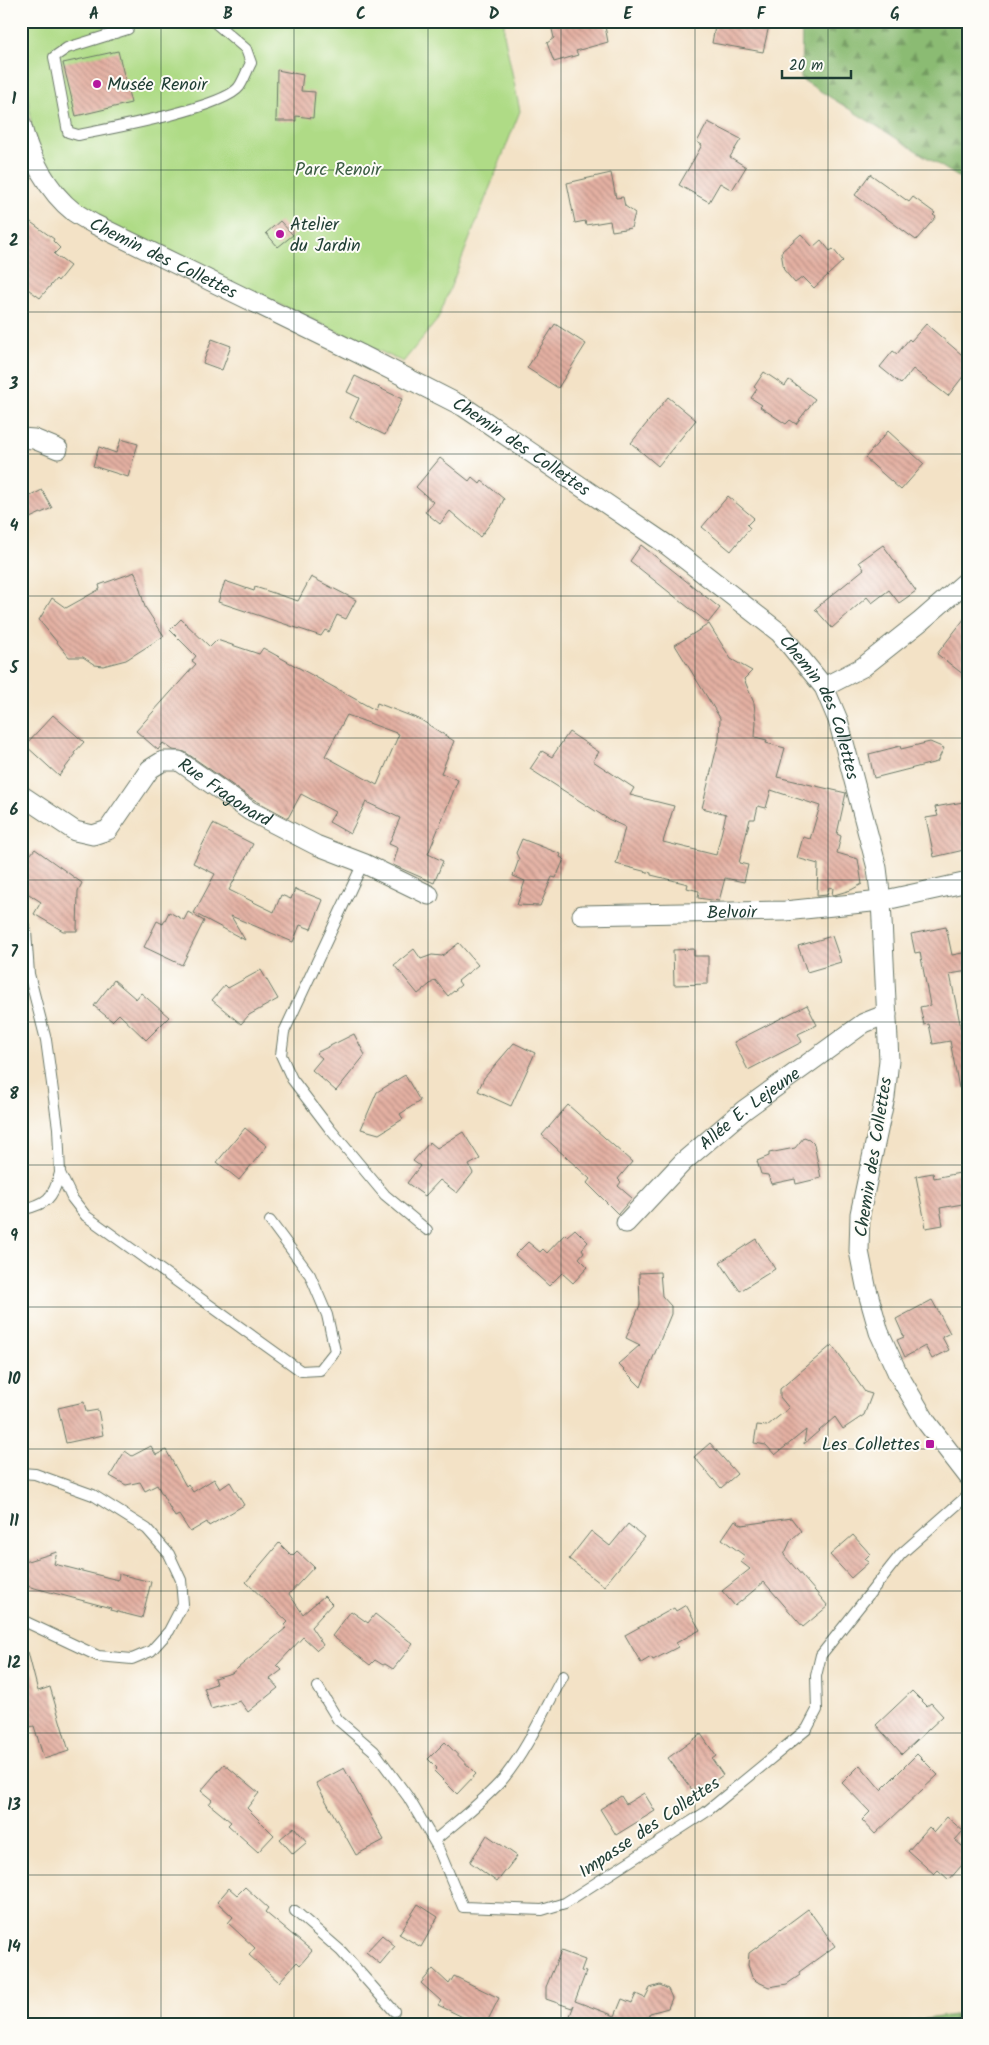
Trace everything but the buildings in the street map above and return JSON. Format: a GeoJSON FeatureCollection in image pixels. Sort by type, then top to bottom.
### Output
{"type":"FeatureCollection","features":[{"type":"Feature","properties":{"kind":"street","name":"Chemin des Collettes"},"geometry":{"type":"LineString","coordinates":[[21,123],[31,152],[45,178],[59,198],[74,212],[464,407],[667,545],[780,633],[824,687],[843,736],[877,868],[881,901],[889,1060],[885,1097],[860,1214],[859,1251],[866,1286],[879,1332],[898,1374],[927,1422],[968,1476]]}},
{"type":"Feature","properties":{"kind":"street"},"geometry":{"type":"LineString","coordinates":[[21,438],[34,439],[58,449]]}},
{"type":"Feature","properties":{"kind":"street"},"geometry":{"type":"LineString","coordinates":[[824,687],[863,667],[921,621],[968,580]]}},
{"type":"Feature","properties":{"kind":"street","name":"Rue Fragonard"},"geometry":{"type":"LineString","coordinates":[[21,794],[75,831],[93,835],[108,830],[150,769],[163,761],[179,761],[250,811],[316,845],[363,863],[429,895]]}},
{"type":"Feature","properties":{"kind":"street"},"geometry":{"type":"LineString","coordinates":[[881,901],[968,882]]}},
{"type":"Feature","properties":{"kind":"street","name":"Belvoir"},"geometry":{"type":"LineString","coordinates":[[582,915],[785,911],[881,901]]}},
{"type":"Feature","properties":{"kind":"street","name":"Allée E. Lejeune"},"geometry":{"type":"LineString","coordinates":[[626,1223],[684,1162],[744,1110],[864,1023],[887,1014]]}},
{"type":"Feature","properties":{"kind":"lane"},"geometry":{"type":"LineString","coordinates":[[128,29],[67,48],[54,57],[68,132],[78,135],[153,119],[212,102],[238,88],[251,62],[246,49],[213,21]]}},
{"type":"Feature","properties":{"kind":"lane"},"geometry":{"type":"LineString","coordinates":[[363,863],[284,1032],[281,1055],[292,1079],[330,1129],[385,1195],[427,1230]]}},
{"type":"Feature","properties":{"kind":"lane"},"geometry":{"type":"LineString","coordinates":[[21,918],[26,931],[29,974],[46,1040],[58,1128],[60,1173],[55,1191],[40,1206],[21,1210]]}},
{"type":"Feature","properties":{"kind":"lane"},"geometry":{"type":"LineString","coordinates":[[60,1173],[72,1198],[86,1216],[301,1371],[320,1370],[334,1350],[327,1316],[310,1275],[270,1221]]}},
{"type":"Feature","properties":{"kind":"lane"},"geometry":{"type":"LineString","coordinates":[[21,1473],[35,1474],[93,1495],[147,1529],[168,1554],[181,1580],[183,1604],[169,1631],[151,1651],[132,1659],[98,1656],[26,1622]]}},
{"type":"Feature","properties":{"kind":"lane","name":"Impasse des Collettes"},"geometry":{"type":"LineString","coordinates":[[318,1687],[338,1720],[374,1751],[408,1797],[434,1841],[463,1907],[542,1910],[565,1903],[697,1818],[807,1729],[817,1710],[816,1676],[821,1655],[901,1554],[968,1495]]}},
{"type":"Feature","properties":{"kind":"lane"},"geometry":{"type":"LineString","coordinates":[[434,1841],[503,1779],[526,1744],[563,1676]]}},
{"type":"Feature","properties":{"kind":"lane"},"geometry":{"type":"LineString","coordinates":[[295,1911],[341,1951],[394,2011]]}},
{"type":"Feature","properties":{"kind":"green space","name":"Parc Renoir"},"geometry":{"type":"Polygon","coordinates":[[[21,21],[504,21],[504,34],[520,111],[438,319],[403,362],[93,218],[52,186],[32,130],[21,38],[21,21]]]}},
{"type":"Feature","properties":{"kind":"green space"},"geometry":{"type":"Polygon","coordinates":[[[802,21],[968,21],[968,183],[801,79],[802,21]]]}},
{"type":"Feature","properties":{"kind":"green space"},"geometry":{"type":"Polygon","coordinates":[[[968,2013],[968,2024],[891,2024],[968,2013]]]}},
{"type":"Feature","properties":{"kind":"place","name":"Musée Renoir"},"geometry":{"type":"Point","coordinates":[97,84]}},
{"type":"Feature","properties":{"kind":"place","name":"Atelier du Jardin"},"geometry":{"type":"Point","coordinates":[280,234]}},
{"type":"Feature","properties":{"kind":"place","name":"Les Collettes"},"geometry":{"type":"Point","coordinates":[930,1444]}}]}
